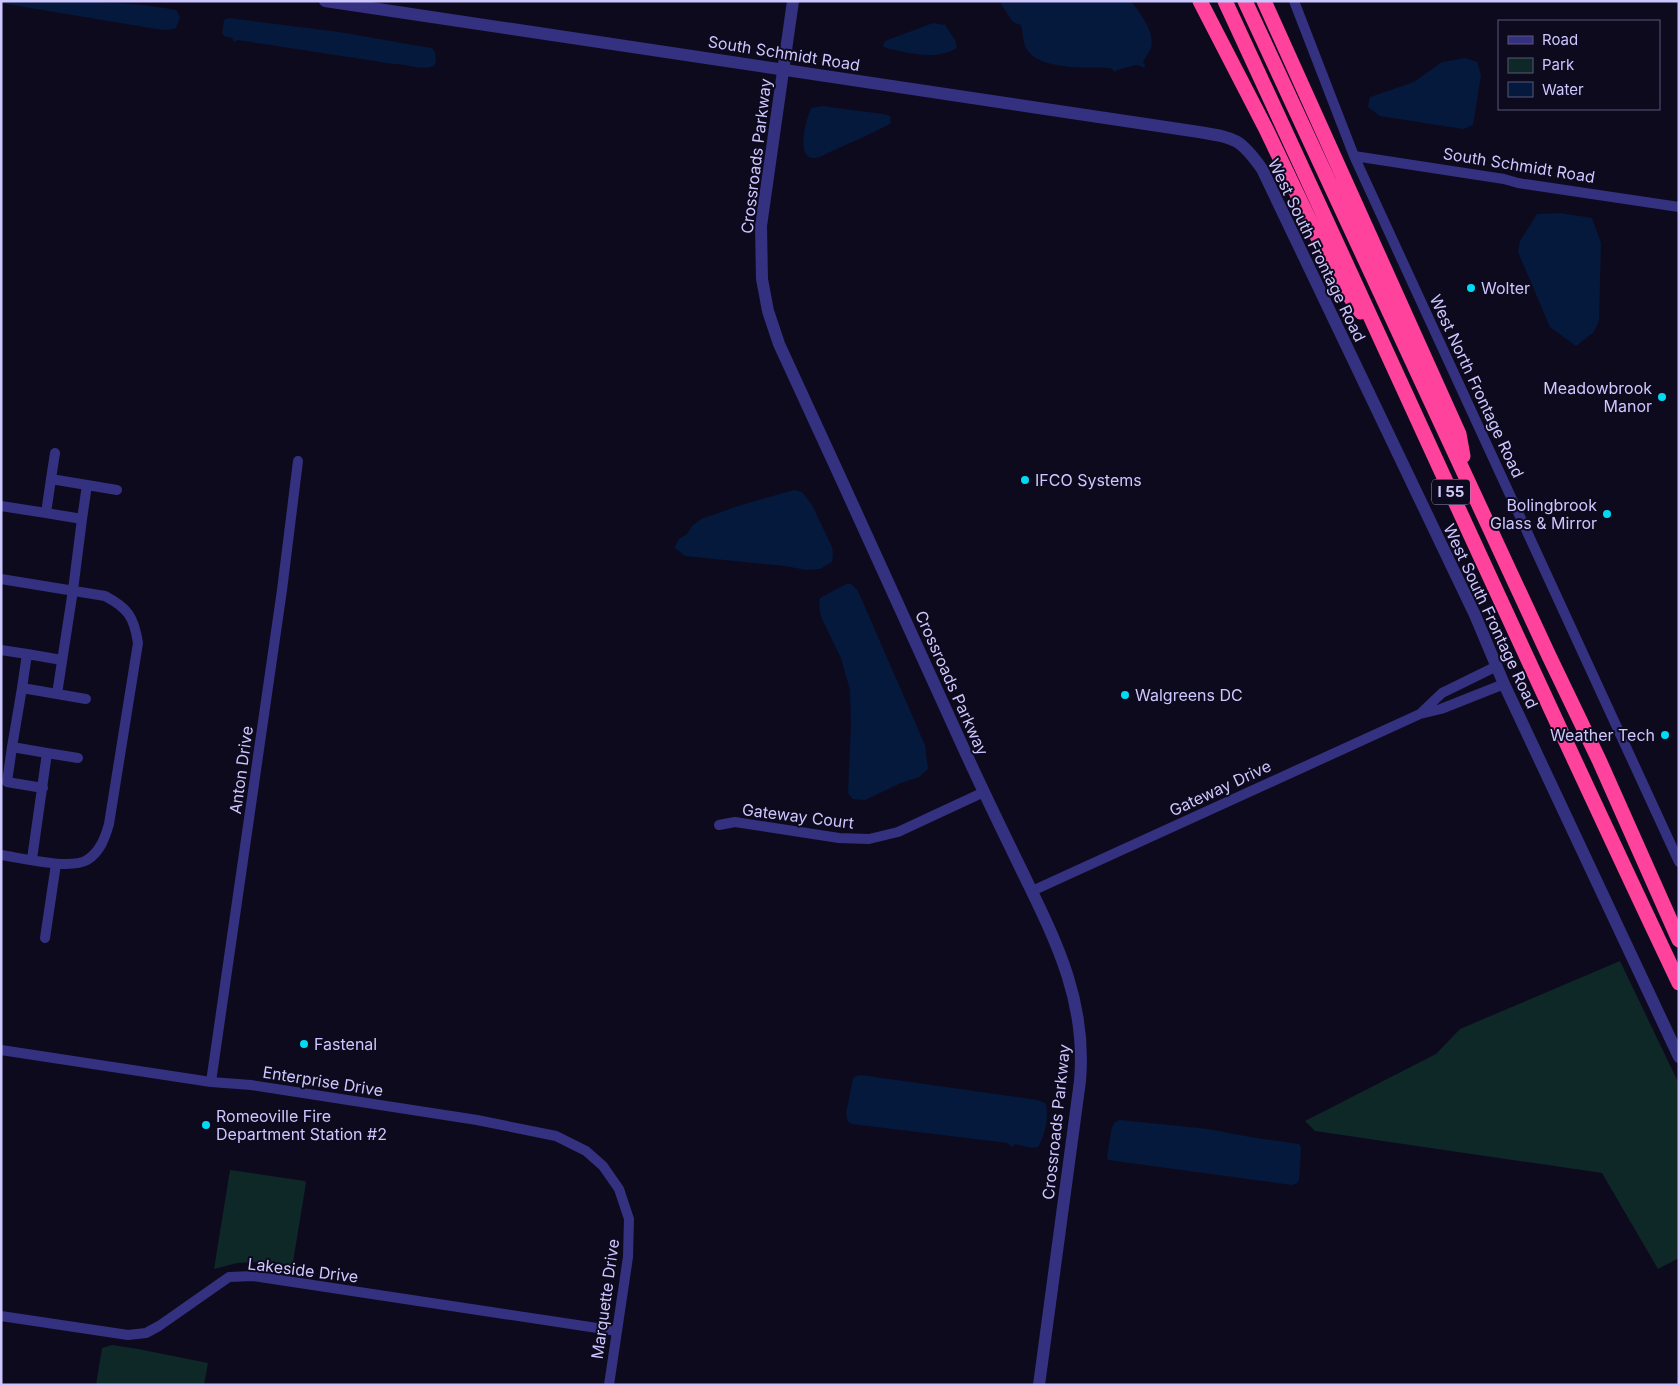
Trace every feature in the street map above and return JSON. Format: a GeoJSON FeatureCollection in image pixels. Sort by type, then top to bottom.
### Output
{"type":"FeatureCollection","features":[{"type":"Feature","properties":{"kind":"highway"},"geometry":{"type":"LineString","coordinates":[[1200,1],[1266,129],[1338,280],[1381,340]]}},
{"type":"Feature","properties":{"kind":"highway","name":"I 55"},"geometry":{"type":"LineString","coordinates":[[1225,1],[1529,666],[1679,983]]}},
{"type":"Feature","properties":{"kind":"highway","name":"I 55"},"geometry":{"type":"LineString","coordinates":[[1246,1],[1599,760],[1679,940]]}},
{"type":"Feature","properties":{"kind":"highway"},"geometry":{"type":"LineString","coordinates":[[1264,1],[1459,434],[1467,478]]}},
{"type":"Feature","properties":{"kind":"street","name":"South Schmidt Road"},"geometry":{"type":"LineString","coordinates":[[325,1],[1224,136],[1237,141]]}},
{"type":"Feature","properties":{"kind":"street","name":"Crossroads Parkway"},"geometry":{"type":"LineString","coordinates":[[793,1],[761,226],[762,279],[768,311],[779,344],[984,792],[1056,941],[1069,976],[1076,1006],[1081,1036],[1080,1083],[1039,1385]]}},
{"type":"Feature","properties":{"kind":"street","name":"West North Frontage Road"},"geometry":{"type":"LineString","coordinates":[[1294,1],[1354,156],[1679,862]]}},
{"type":"Feature","properties":{"kind":"street","name":"West South Frontage Road"},"geometry":{"type":"LineString","coordinates":[[1237,141],[1249,150],[1262,169],[1475,615],[1504,684],[1679,1057]]}},
{"type":"Feature","properties":{"kind":"street","name":"South Schmidt Road"},"geometry":{"type":"LineString","coordinates":[[1354,156],[1679,207]]}},
{"type":"Feature","properties":{"kind":"street"},"geometry":{"type":"LineString","coordinates":[[46,514],[55,453]]}},
{"type":"Feature","properties":{"kind":"street","name":"Anton Drive"},"geometry":{"type":"LineString","coordinates":[[211,1082],[282,590],[298,462]]}},
{"type":"Feature","properties":{"kind":"street"},"geometry":{"type":"LineString","coordinates":[[51,479],[117,490]]}},
{"type":"Feature","properties":{"kind":"street"},"geometry":{"type":"LineString","coordinates":[[57,694],[87,485]]}},
{"type":"Feature","properties":{"kind":"street"},"geometry":{"type":"LineString","coordinates":[[1,506],[82,519]]}},
{"type":"Feature","properties":{"kind":"street"},"geometry":{"type":"LineString","coordinates":[[1,579],[105,596],[119,604],[130,614],[135,626],[138,643],[109,824],[105,839],[98,850],[86,860],[56,864],[1,855]]}},
{"type":"Feature","properties":{"kind":"street"},"geometry":{"type":"LineString","coordinates":[[1,650],[62,660]]}},
{"type":"Feature","properties":{"kind":"street"},"geometry":{"type":"LineString","coordinates":[[27,654],[12,747],[4,782],[43,788]]}},
{"type":"Feature","properties":{"kind":"street","name":"Gateway Drive"},"geometry":{"type":"LineString","coordinates":[[1420,714],[1442,694],[1497,666]]}},
{"type":"Feature","properties":{"kind":"street","name":"Gateway Drive"},"geometry":{"type":"LineString","coordinates":[[1032,891],[1420,714],[1441,710],[1504,684]]}},
{"type":"Feature","properties":{"kind":"street"},"geometry":{"type":"LineString","coordinates":[[22,688],[86,699]]}},
{"type":"Feature","properties":{"kind":"street"},"geometry":{"type":"LineString","coordinates":[[12,747],[78,758]]}},
{"type":"Feature","properties":{"kind":"street"},"geometry":{"type":"LineString","coordinates":[[32,859],[47,753]]}},
{"type":"Feature","properties":{"kind":"street","name":"Gateway Court"},"geometry":{"type":"LineString","coordinates":[[719,825],[735,822],[839,838],[869,839],[898,832],[984,792]]}},
{"type":"Feature","properties":{"kind":"street"},"geometry":{"type":"LineString","coordinates":[[45,938],[56,864]]}},
{"type":"Feature","properties":{"kind":"street","name":"Enterprise Drive"},"geometry":{"type":"LineString","coordinates":[[1,1050],[477,1120],[556,1136],[586,1151],[603,1166],[619,1189]]}},
{"type":"Feature","properties":{"kind":"street","name":"Marquette Drive"},"geometry":{"type":"LineString","coordinates":[[609,1385],[630,1238],[629,1219],[619,1189]]}},
{"type":"Feature","properties":{"kind":"street","name":"Lakeside Drive"},"geometry":{"type":"LineString","coordinates":[[1,1316],[128,1335],[146,1333],[229,1277],[253,1276],[617,1331]]}},
{"type":"Feature","properties":{"kind":"green space"},"geometry":{"type":"Polygon","coordinates":[[[1620,961],[1679,1084],[1679,1258],[1658,1269],[1602,1173],[1315,1131],[1305,1121],[1436,1054],[1460,1029],[1620,961]]]}},
{"type":"Feature","properties":{"kind":"green space"},"geometry":{"type":"Polygon","coordinates":[[[230,1170],[305,1181],[292,1268],[258,1262],[237,1263],[214,1269],[230,1170]]]}},
{"type":"Feature","properties":{"kind":"green space"},"geometry":{"type":"Polygon","coordinates":[[[112,1345],[208,1363],[204,1385],[96,1385],[102,1348],[112,1345]]]}},
{"type":"Feature","properties":{"kind":"water"},"geometry":{"type":"Polygon","coordinates":[[[1,1],[134,4],[176,10],[180,17],[176,28],[167,30],[1,3],[1,1]]]}},
{"type":"Feature","properties":{"kind":"water"},"geometry":{"type":"Polygon","coordinates":[[[999,1],[1131,1],[1146,23],[1151,35],[1151,48],[1143,62],[1144,68],[1135,65],[1115,72],[1111,68],[1065,66],[1041,61],[1026,48],[1021,25],[1013,22],[999,1]]]}},
{"type":"Feature","properties":{"kind":"water"},"geometry":{"type":"Polygon","coordinates":[[[229,18],[339,32],[432,48],[435,52],[436,61],[434,66],[419,68],[238,40],[234,42],[232,38],[224,36],[222,33],[224,20],[229,18]]]}},
{"type":"Feature","properties":{"kind":"water"},"geometry":{"type":"Polygon","coordinates":[[[933,23],[945,25],[955,40],[957,48],[940,54],[922,55],[883,46],[885,41],[933,23]]]}},
{"type":"Feature","properties":{"kind":"water"},"geometry":{"type":"Polygon","coordinates":[[[1465,58],[1477,62],[1481,75],[1473,125],[1463,129],[1380,116],[1368,107],[1370,97],[1414,82],[1442,62],[1465,58]]]}},
{"type":"Feature","properties":{"kind":"water"},"geometry":{"type":"Polygon","coordinates":[[[822,106],[883,114],[890,116],[891,122],[821,156],[809,157],[803,145],[807,120],[811,108],[822,106]]]}},
{"type":"Feature","properties":{"kind":"water"},"geometry":{"type":"Polygon","coordinates":[[[1560,213],[1592,218],[1601,243],[1599,320],[1594,332],[1576,346],[1550,327],[1518,252],[1520,241],[1537,214],[1560,213]]]}},
{"type":"Feature","properties":{"kind":"water"},"geometry":{"type":"Polygon","coordinates":[[[794,490],[802,492],[812,505],[832,547],[832,562],[820,569],[806,570],[785,566],[685,556],[675,548],[679,539],[687,534],[692,526],[701,519],[794,490]]]}},
{"type":"Feature","properties":{"kind":"water"},"geometry":{"type":"Polygon","coordinates":[[[846,584],[851,584],[858,591],[925,745],[928,769],[919,777],[901,783],[865,800],[853,799],[848,793],[851,726],[850,690],[841,658],[822,619],[819,607],[820,598],[846,584]]]}},
{"type":"Feature","properties":{"kind":"water"},"geometry":{"type":"Polygon","coordinates":[[[861,1075],[1037,1100],[1045,1103],[1047,1113],[1043,1137],[1038,1147],[1032,1148],[1015,1144],[1012,1147],[1008,1143],[852,1124],[848,1122],[846,1114],[853,1079],[861,1075]]]}},
{"type":"Feature","properties":{"kind":"water"},"geometry":{"type":"Polygon","coordinates":[[[1120,1120],[1208,1129],[1299,1144],[1301,1148],[1299,1180],[1292,1185],[1108,1160],[1112,1127],[1115,1122],[1120,1120]]]}},
{"type":"Feature","properties":{"kind":"place","name":"Wolter"},"geometry":{"type":"Point","coordinates":[1471,288]}},
{"type":"Feature","properties":{"kind":"place","name":"Meadowbrook Manor"},"geometry":{"type":"Point","coordinates":[1662,397]}},
{"type":"Feature","properties":{"kind":"place","name":"IFCO Systems"},"geometry":{"type":"Point","coordinates":[1025,480]}},
{"type":"Feature","properties":{"kind":"place","name":"Bolingbrook Glass & Mirror"},"geometry":{"type":"Point","coordinates":[1607,514]}},
{"type":"Feature","properties":{"kind":"place","name":"Walgreens DC"},"geometry":{"type":"Point","coordinates":[1125,695]}},
{"type":"Feature","properties":{"kind":"place","name":"Weather Tech"},"geometry":{"type":"Point","coordinates":[1665,735]}},
{"type":"Feature","properties":{"kind":"place","name":"Fastenal"},"geometry":{"type":"Point","coordinates":[304,1044]}},
{"type":"Feature","properties":{"kind":"place","name":"Romeoville Fire Department Station #2"},"geometry":{"type":"Point","coordinates":[206,1125]}}]}
